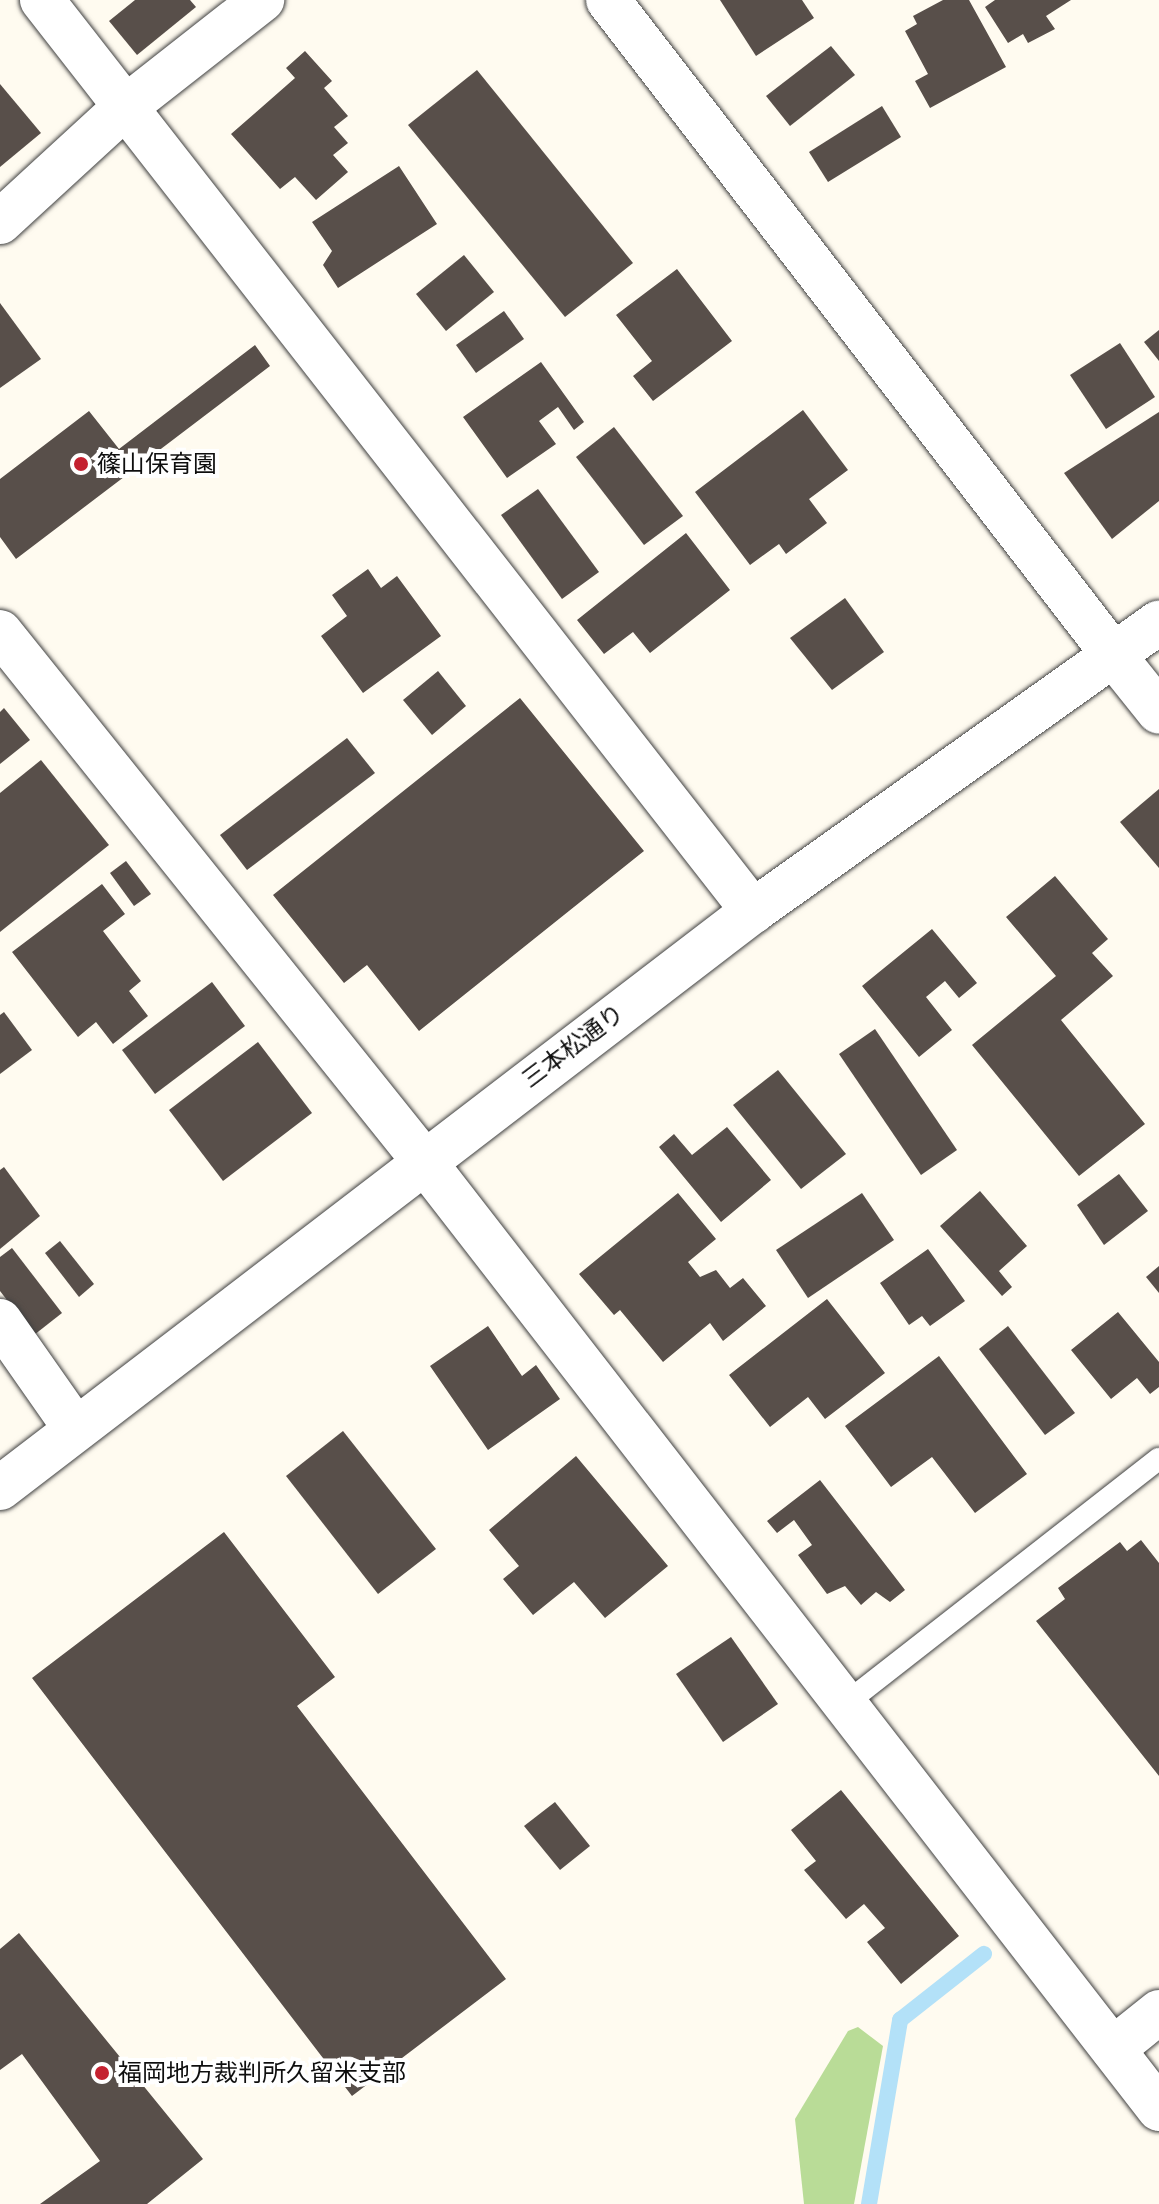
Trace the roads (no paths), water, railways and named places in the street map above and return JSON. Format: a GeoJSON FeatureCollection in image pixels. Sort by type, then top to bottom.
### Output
{"type":"FeatureCollection","features":[{"type":"Feature","properties":{"kind":"street"},"geometry":{"type":"LineString","coordinates":[[42,0],[123,109],[753,911]]}},
{"type":"Feature","properties":{"kind":"street"},"geometry":{"type":"LineString","coordinates":[[0,222],[123,109],[262,0]]}},
{"type":"Feature","properties":{"kind":"street"},"geometry":{"type":"LineString","coordinates":[[608,0],[1159,712]]}},
{"type":"Feature","properties":{"kind":"street","name":"三本松通り"},"geometry":{"type":"LineString","coordinates":[[0,1488],[423,1160],[753,911],[1115,657],[1159,622]]}},
{"type":"Feature","properties":{"kind":"street"},"geometry":{"type":"LineString","coordinates":[[0,632],[423,1160],[1159,2109]]}},
{"type":"Feature","properties":{"kind":"street"},"geometry":{"type":"LineString","coordinates":[[0,1321],[75,1428]]}},
{"type":"Feature","properties":{"kind":"street"},"geometry":{"type":"LineString","coordinates":[[1113,2049],[1159,2012]]}},
{"type":"Feature","properties":{"kind":"lane"},"geometry":{"type":"LineString","coordinates":[[845,1704],[1159,1459]]}},
{"type":"Feature","properties":{"kind":"waterway"},"geometry":{"type":"LineString","coordinates":[[869,2204],[900,2020],[984,1954]]}},
{"type":"Feature","properties":{"kind":"place","name":"篠山保育園"},"geometry":{"type":"Point","coordinates":[81,464]}},
{"type":"Feature","properties":{"kind":"place","name":"福岡地方裁判所久留米支部"},"geometry":{"type":"Point","coordinates":[102,2073]}}]}
